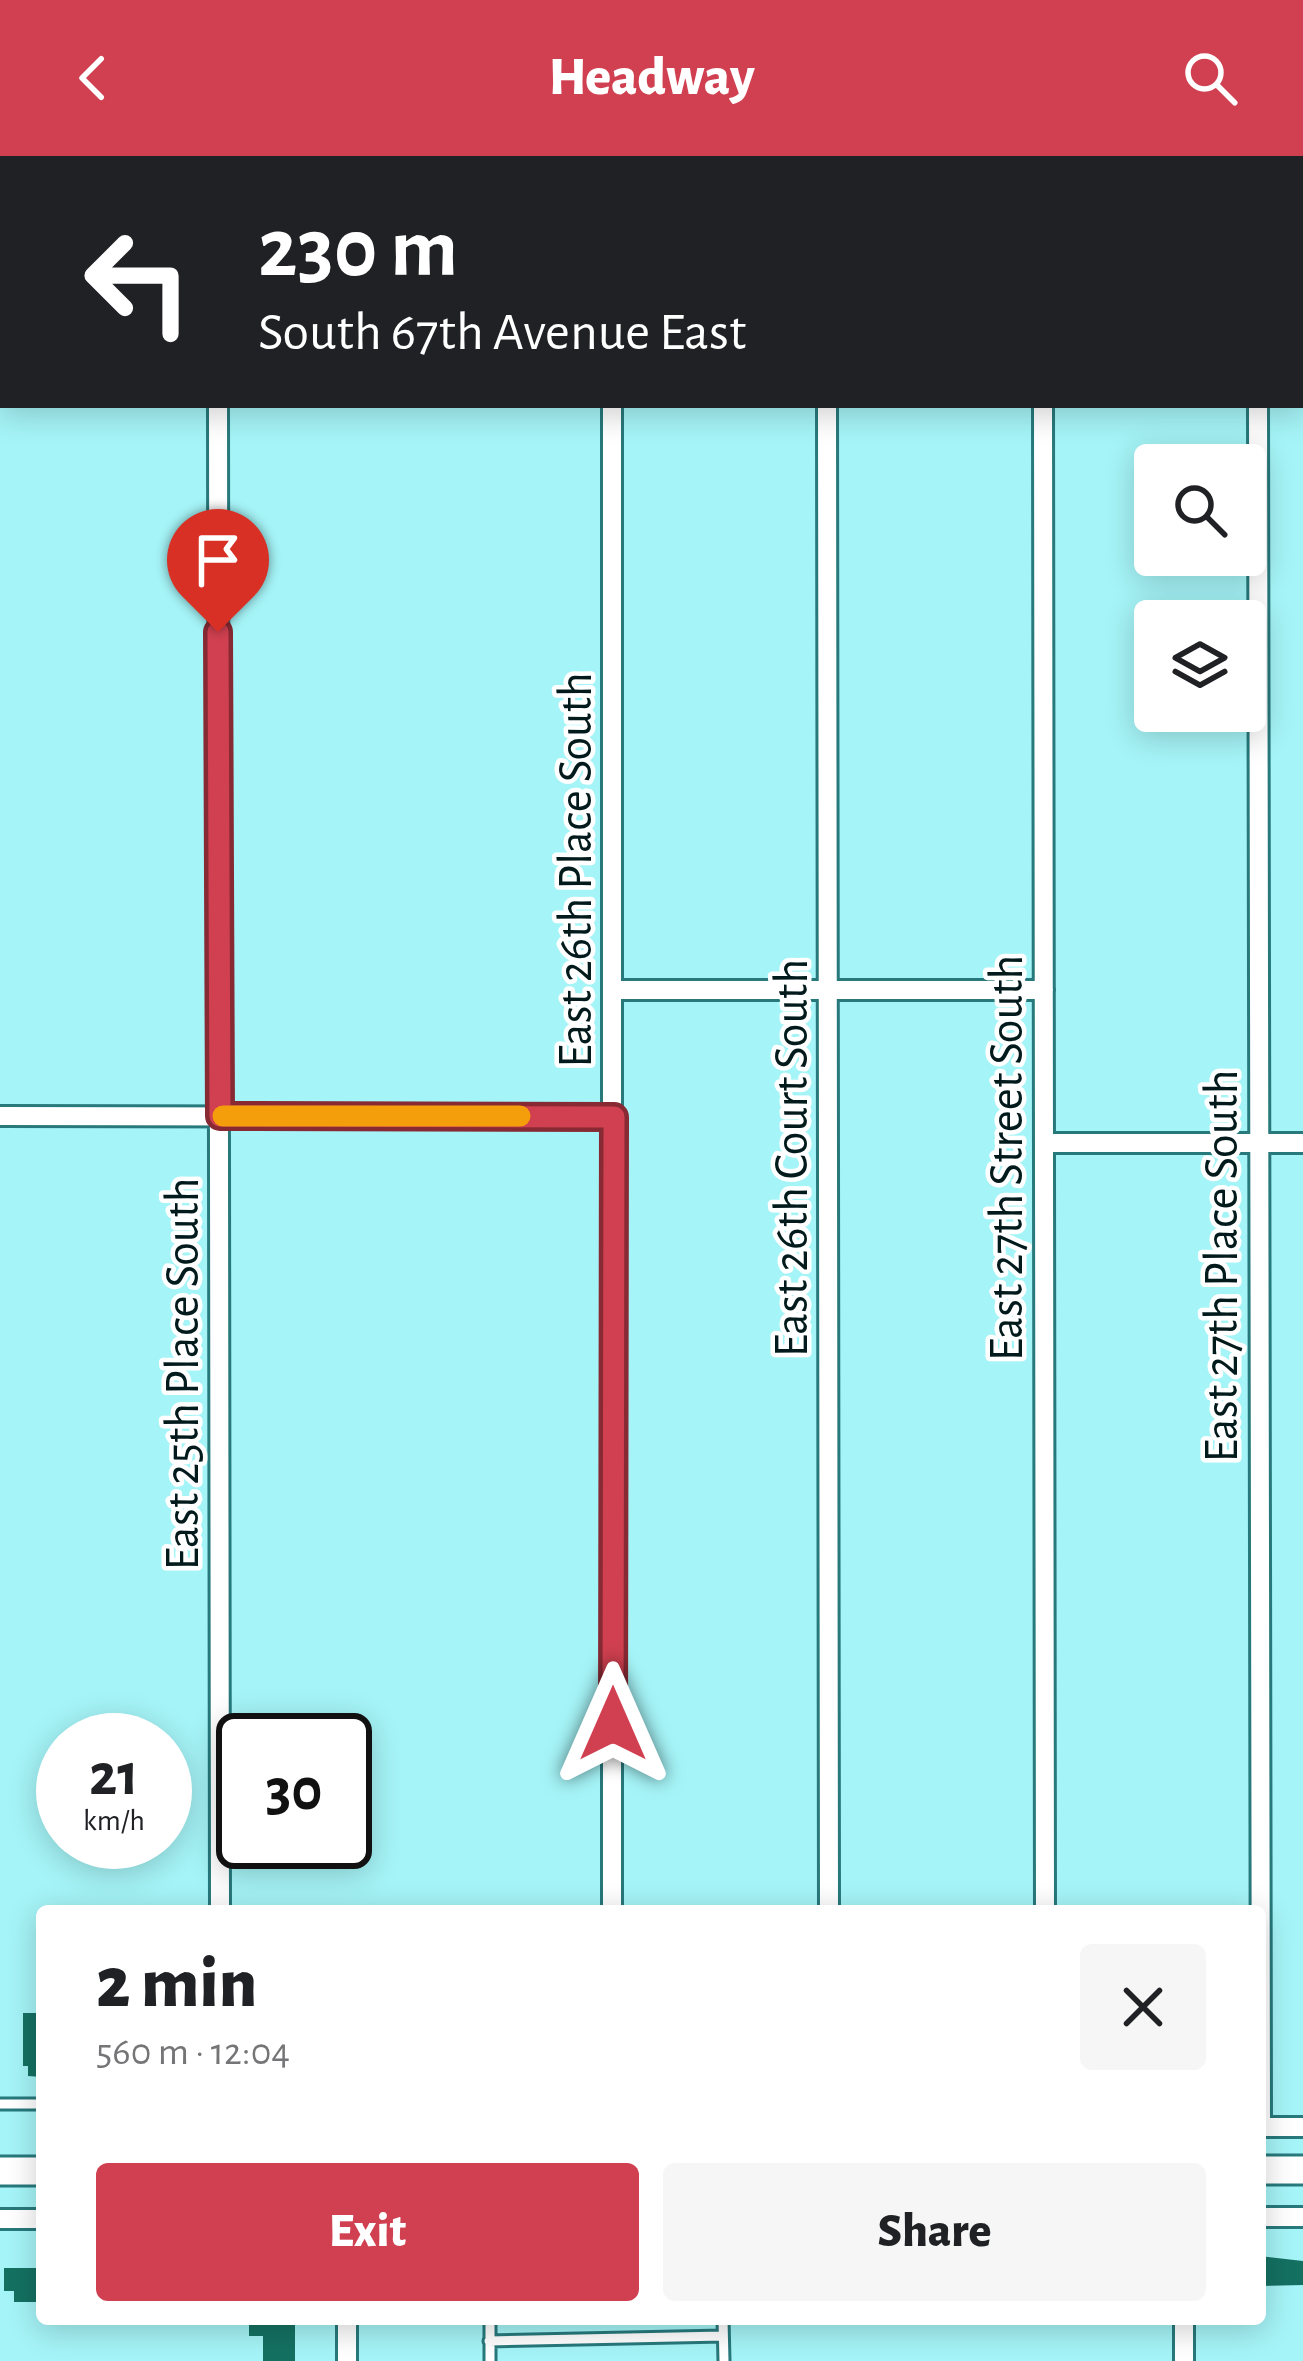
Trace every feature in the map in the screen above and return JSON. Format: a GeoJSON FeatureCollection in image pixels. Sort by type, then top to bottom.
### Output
{"type":"FeatureCollection","features":[{"type":"Feature","properties":{"kind":"main road"},"geometry":{"type":"LineString","coordinates":[[1266,2170],[1303,2170]]}},
{"type":"Feature","properties":{"kind":"main road"},"geometry":{"type":"LineString","coordinates":[[0,2171],[36,2171]]}},
{"type":"Feature","properties":{"kind":"street","name":"East 25th Place South"},"geometry":{"type":"LineString","coordinates":[[218,408],[220,1905]]}},
{"type":"Feature","properties":{"kind":"street","name":"East 26th Place South"},"geometry":{"type":"LineString","coordinates":[[612,408],[612,1905]]}},
{"type":"Feature","properties":{"kind":"street","name":"East 26th Court South"},"geometry":{"type":"LineString","coordinates":[[827,408],[829,1905]]}},
{"type":"Feature","properties":{"kind":"street","name":"East 27th Street South"},"geometry":{"type":"LineString","coordinates":[[1043,408],[1045,1905]]}},
{"type":"Feature","properties":{"kind":"street","name":"East 27th Place South"},"geometry":{"type":"LineString","coordinates":[[1258,408],[1260,1905]]}},
{"type":"Feature","properties":{"kind":"street"},"geometry":{"type":"LineString","coordinates":[[613,990],[1043,990]]}},
{"type":"Feature","properties":{"kind":"street"},"geometry":{"type":"LineString","coordinates":[[0,1116],[614,1117]]}},
{"type":"Feature","properties":{"kind":"street"},"geometry":{"type":"LineString","coordinates":[[1044,1143],[1303,1142]]}},
{"type":"Feature","properties":{"kind":"street"},"geometry":{"type":"LineString","coordinates":[[1266,2127],[1303,2127]]}},
{"type":"Feature","properties":{"kind":"street"},"geometry":{"type":"LineString","coordinates":[[1266,2217],[1303,2217]]}},
{"type":"Feature","properties":{"kind":"street"},"geometry":{"type":"LineString","coordinates":[[0,2218],[36,2218]]}},
{"type":"Feature","properties":{"kind":"street"},"geometry":{"type":"LineString","coordinates":[[347,2325],[347,2361]]}},
{"type":"Feature","properties":{"kind":"street"},"geometry":{"type":"LineString","coordinates":[[1184,2325],[1184,2361]]}},
{"type":"Feature","properties":{"kind":"lane"},"geometry":{"type":"LineString","coordinates":[[0,2104],[36,2104]]}},
{"type":"Feature","properties":{"kind":"lane"},"geometry":{"type":"LineString","coordinates":[[490,2325],[490,2361]]}},
{"type":"Feature","properties":{"kind":"lane"},"geometry":{"type":"LineString","coordinates":[[723,2325],[724,2361]]}},
{"type":"Feature","properties":{"kind":"lane"},"geometry":{"type":"LineString","coordinates":[[489,2341],[723,2336]]}},
{"type":"Feature","properties":{"kind":"building"},"geometry":{"type":"Polygon","coordinates":[[[23,2013],[36,2013],[36,2077],[28,2076],[28,2066],[23,2066],[23,2013]]]}},
{"type":"Feature","properties":{"kind":"building"},"geometry":{"type":"Polygon","coordinates":[[[1266,2257],[1303,2261],[1303,2285],[1266,2286],[1266,2257]]]}},
{"type":"Feature","properties":{"kind":"building"},"geometry":{"type":"Polygon","coordinates":[[[4,2268],[36,2268],[36,2302],[14,2302],[14,2291],[4,2291],[4,2268]]]}},
{"type":"Feature","properties":{"kind":"building"},"geometry":{"type":"Polygon","coordinates":[[[249,2325],[295,2325],[295,2361],[263,2361],[263,2336],[249,2336],[249,2325]]]}},
{"type":"Feature","properties":{"kind":"slow traffic"},"geometry":{"type":"LineString","coordinates":[[223,1116],[520,1116]]}},
{"type":"Feature","properties":{"kind":"route"},"geometry":{"type":"LineString","coordinates":[[218,632],[220,1116],[614,1117],[613,1724]]}}]}
